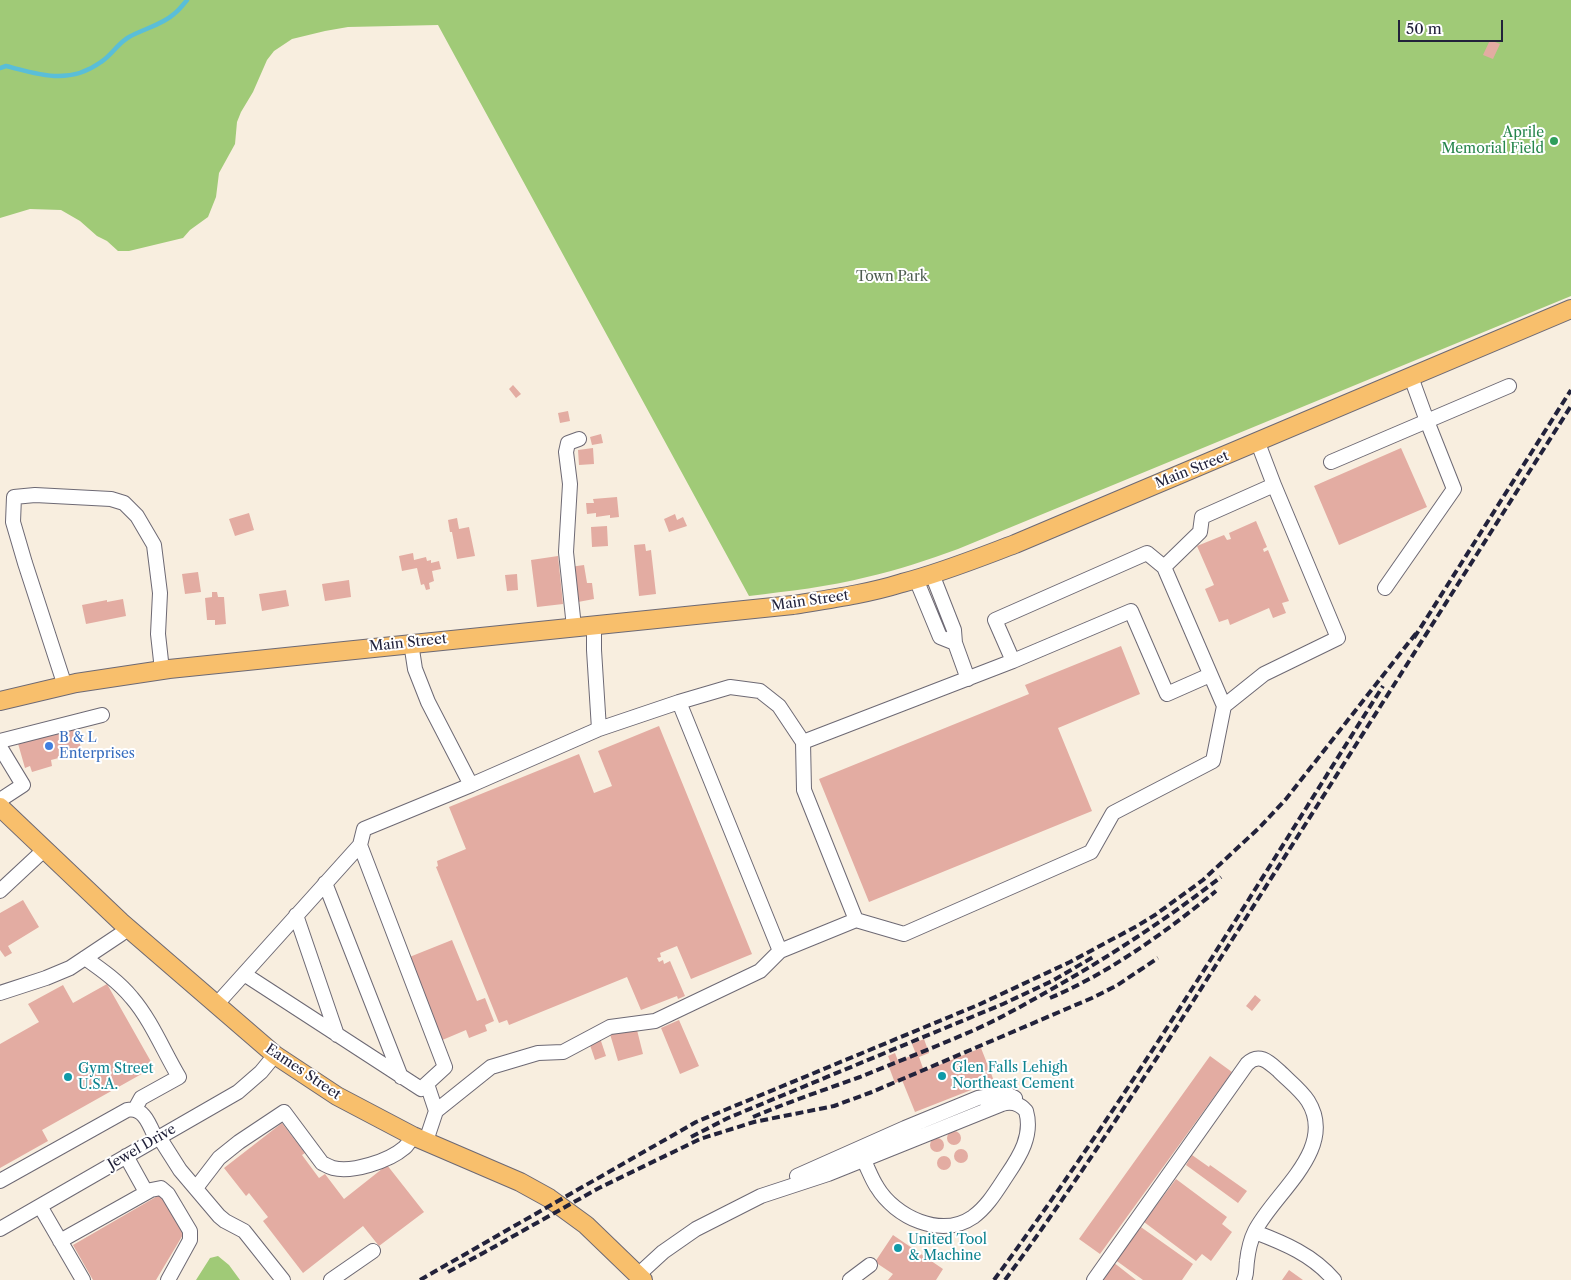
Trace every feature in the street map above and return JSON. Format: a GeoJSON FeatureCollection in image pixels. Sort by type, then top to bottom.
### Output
{"type":"FeatureCollection","features":[{"type":"Feature","properties":{"kind":"main road","name":"Main Street"},"geometry":{"type":"LineString","coordinates":[[0,700],[65,686],[162,670],[793,605],[852,596],[924,577],[1015,544],[1258,443],[1571,309]]}},
{"type":"Feature","properties":{"kind":"main road","name":"Eames Street"},"geometry":{"type":"LineString","coordinates":[[0,807],[128,928],[275,1055],[336,1096],[420,1138],[520,1182],[549,1198],[586,1224],[641,1277]]}},
{"type":"Feature","properties":{"kind":"street"},"geometry":{"type":"LineString","coordinates":[[1384,588],[1454,488],[1411,378]]}},
{"type":"Feature","properties":{"kind":"street"},"geometry":{"type":"LineString","coordinates":[[1331,462],[1509,386]]}},
{"type":"Feature","properties":{"kind":"street"},"geometry":{"type":"LineString","coordinates":[[574,627],[566,552],[570,484],[566,452],[568,443],[580,439]]}},
{"type":"Feature","properties":{"kind":"street"},"geometry":{"type":"LineString","coordinates":[[1224,706],[1264,674],[1338,638],[1258,443]]}},
{"type":"Feature","properties":{"kind":"street"},"geometry":{"type":"LineString","coordinates":[[1164,567],[1200,532],[1202,517],[1274,485]]}},
{"type":"Feature","properties":{"kind":"street"},"geometry":{"type":"LineString","coordinates":[[65,686],[24,563],[13,522],[14,497],[35,495],[111,499],[124,503],[137,516],[154,545],[160,593],[158,634],[162,670]]}},
{"type":"Feature","properties":{"kind":"street"},"geometry":{"type":"LineString","coordinates":[[196,1188],[219,1158],[239,1142],[284,1112],[322,1163],[331,1168],[344,1169],[366,1166],[386,1159],[420,1138],[436,1112],[491,1067],[538,1053],[563,1052],[610,1027],[655,1021],[760,971],[780,951],[856,920],[904,934],[1092,852],[1114,813],[1212,760],[1224,706],[1164,567],[1147,554],[995,620],[1013,661]]}},
{"type":"Feature","properties":{"kind":"street"},"geometry":{"type":"LineString","coordinates":[[924,577],[940,637],[954,643],[968,679]]}},
{"type":"Feature","properties":{"kind":"street"},"geometry":{"type":"LineString","coordinates":[[803,742],[968,679],[1131,611],[1167,694],[1210,675]]}},
{"type":"Feature","properties":{"kind":"street"},"geometry":{"type":"LineString","coordinates":[[594,625],[599,729]]}},
{"type":"Feature","properties":{"kind":"street"},"geometry":{"type":"LineString","coordinates":[[411,643],[416,669],[428,702],[471,785]]}},
{"type":"Feature","properties":{"kind":"street"},"geometry":{"type":"LineString","coordinates":[[216,1005],[360,845],[364,830],[599,729],[730,687],[760,691],[779,706],[803,742],[804,790],[856,920]]}},
{"type":"Feature","properties":{"kind":"street"},"geometry":{"type":"LineString","coordinates":[[679,702],[780,951]]}},
{"type":"Feature","properties":{"kind":"street"},"geometry":{"type":"LineString","coordinates":[[0,741],[102,715]]}},
{"type":"Feature","properties":{"kind":"street"},"geometry":{"type":"LineString","coordinates":[[0,747],[23,785],[0,800]]}},
{"type":"Feature","properties":{"kind":"street"},"geometry":{"type":"LineString","coordinates":[[244,974],[421,1089],[445,1067],[360,845]]}},
{"type":"Feature","properties":{"kind":"street"},"geometry":{"type":"LineString","coordinates":[[0,890],[44,850]]}},
{"type":"Feature","properties":{"kind":"street"},"geometry":{"type":"LineString","coordinates":[[325,883],[401,1077]]}},
{"type":"Feature","properties":{"kind":"street"},"geometry":{"type":"LineString","coordinates":[[296,915],[337,1035]]}},
{"type":"Feature","properties":{"kind":"street"},"geometry":{"type":"LineString","coordinates":[[0,993],[70,968],[128,928]]}},
{"type":"Feature","properties":{"kind":"street"},"geometry":{"type":"LineString","coordinates":[[85,958],[106,973],[133,998],[179,1077],[141,1098],[135,1109]]}},
{"type":"Feature","properties":{"kind":"street","name":"Jewel Drive"},"geometry":{"type":"LineString","coordinates":[[0,1229],[238,1092],[261,1072],[275,1055]]}},
{"type":"Feature","properties":{"kind":"street"},"geometry":{"type":"LineString","coordinates":[[1094,1280],[1247,1064],[1252,1059],[1259,1058],[1269,1062],[1308,1100],[1314,1114],[1317,1129],[1316,1139],[1307,1158],[1255,1232],[1247,1258],[1244,1280]]}},
{"type":"Feature","properties":{"kind":"street"},"geometry":{"type":"LineString","coordinates":[[427,1084],[436,1112]]}},
{"type":"Feature","properties":{"kind":"street"},"geometry":{"type":"LineString","coordinates":[[641,1277],[663,1252],[696,1229],[804,1172],[905,1128],[978,1098],[1002,1094],[1009,1095],[1019,1101],[1026,1111],[1028,1120],[1027,1134],[1017,1161],[986,1206],[966,1220],[951,1226],[940,1227],[925,1224],[898,1209],[877,1188],[864,1159]]}},
{"type":"Feature","properties":{"kind":"street"},"geometry":{"type":"LineString","coordinates":[[761,1196],[828,1174],[1004,1103],[1016,1104],[1026,1111]]}},
{"type":"Feature","properties":{"kind":"street"},"geometry":{"type":"LineString","coordinates":[[0,1181],[124,1111],[135,1109],[144,1116],[180,1170],[224,1221],[244,1231],[283,1280]]}},
{"type":"Feature","properties":{"kind":"street"},"geometry":{"type":"LineString","coordinates":[[126,1156],[146,1192]]}},
{"type":"Feature","properties":{"kind":"street"},"geometry":{"type":"LineString","coordinates":[[60,1241],[146,1192],[156,1188],[165,1190],[190,1234],[190,1240],[168,1280]]}},
{"type":"Feature","properties":{"kind":"street"},"geometry":{"type":"LineString","coordinates":[[40,1206],[83,1280]]}},
{"type":"Feature","properties":{"kind":"street"},"geometry":{"type":"LineString","coordinates":[[1255,1232],[1290,1246],[1327,1272],[1334,1280]]}},
{"type":"Feature","properties":{"kind":"street"},"geometry":{"type":"LineString","coordinates":[[331,1280],[373,1251]]}},
{"type":"Feature","properties":{"kind":"street"},"geometry":{"type":"LineString","coordinates":[[850,1280],[870,1265]]}},
{"type":"Feature","properties":{"kind":"green space","name":"Town Park"},"geometry":{"type":"Polygon","coordinates":[[[0,0],[1571,0],[1571,296],[958,549],[879,574],[808,588],[749,596],[438,25],[348,27],[292,39],[274,51],[267,60],[237,122],[235,144],[219,173],[216,197],[208,217],[190,230],[183,238],[129,251],[118,251],[80,221],[61,210],[30,209],[0,218],[0,0]]]}},
{"type":"Feature","properties":{"kind":"green space"},"geometry":{"type":"Polygon","coordinates":[[[218,1256],[229,1265],[240,1280],[196,1280],[210,1258],[218,1256]]]}},
{"type":"Feature","properties":{"kind":"building"},"geometry":{"type":"Polygon","coordinates":[[[1490,40],[1500,44],[1493,59],[1483,55],[1490,40]]]}},
{"type":"Feature","properties":{"kind":"building"},"geometry":{"type":"Polygon","coordinates":[[[513,385],[521,394],[516,398],[509,389],[513,385]]]}},
{"type":"Feature","properties":{"kind":"building"},"geometry":{"type":"Polygon","coordinates":[[[568,411],[570,421],[560,423],[558,413],[568,411]]]}},
{"type":"Feature","properties":{"kind":"building"},"geometry":{"type":"Polygon","coordinates":[[[601,434],[603,443],[592,445],[590,437],[601,434]]]}},
{"type":"Feature","properties":{"kind":"building"},"geometry":{"type":"Polygon","coordinates":[[[593,448],[594,464],[579,465],[578,450],[593,448]]]}},
{"type":"Feature","properties":{"kind":"building"},"geometry":{"type":"Polygon","coordinates":[[[1401,448],[1427,507],[1339,545],[1314,486],[1401,448]]]}},
{"type":"Feature","properties":{"kind":"building"},"geometry":{"type":"Polygon","coordinates":[[[617,497],[619,517],[610,518],[610,515],[596,517],[596,513],[587,514],[586,503],[594,503],[593,499],[617,497]]]}},
{"type":"Feature","properties":{"kind":"building"},"geometry":{"type":"Polygon","coordinates":[[[249,513],[254,530],[235,536],[229,519],[249,513]]]}},
{"type":"Feature","properties":{"kind":"building"},"geometry":{"type":"Polygon","coordinates":[[[675,514],[677,520],[683,517],[687,526],[669,532],[664,519],[675,514]]]}},
{"type":"Feature","properties":{"kind":"building"},"geometry":{"type":"Polygon","coordinates":[[[457,518],[459,529],[469,527],[475,556],[457,559],[448,520],[457,518]]]}},
{"type":"Feature","properties":{"kind":"building"},"geometry":{"type":"Polygon","coordinates":[[[1256,521],[1267,547],[1263,549],[1264,552],[1268,550],[1289,601],[1282,603],[1286,613],[1273,618],[1269,608],[1230,625],[1228,619],[1219,622],[1205,589],[1214,585],[1197,546],[1224,535],[1227,540],[1231,539],[1229,533],[1256,521]]]}},
{"type":"Feature","properties":{"kind":"building"},"geometry":{"type":"Polygon","coordinates":[[[607,526],[608,546],[592,547],[591,527],[607,526]]]}},
{"type":"Feature","properties":{"kind":"building"},"geometry":{"type":"Polygon","coordinates":[[[645,544],[646,551],[651,550],[656,594],[639,596],[634,545],[645,544]]]}},
{"type":"Feature","properties":{"kind":"building"},"geometry":{"type":"Polygon","coordinates":[[[413,553],[414,560],[426,557],[427,561],[431,560],[431,563],[439,561],[441,569],[432,571],[434,581],[429,583],[430,589],[426,590],[424,584],[421,585],[417,568],[402,571],[399,556],[413,553]]]}},
{"type":"Feature","properties":{"kind":"building"},"geometry":{"type":"Polygon","coordinates":[[[558,556],[563,604],[537,607],[531,560],[558,556]]]}},
{"type":"Feature","properties":{"kind":"building"},"geometry":{"type":"Polygon","coordinates":[[[584,565],[587,583],[592,583],[594,599],[578,602],[570,567],[584,565]]]}},
{"type":"Feature","properties":{"kind":"building"},"geometry":{"type":"Polygon","coordinates":[[[198,572],[201,592],[185,594],[182,574],[198,572]]]}},
{"type":"Feature","properties":{"kind":"building"},"geometry":{"type":"Polygon","coordinates":[[[517,574],[518,590],[507,591],[505,575],[517,574]]]}},
{"type":"Feature","properties":{"kind":"building"},"geometry":{"type":"Polygon","coordinates":[[[349,580],[351,597],[325,601],[322,584],[349,580]]]}},
{"type":"Feature","properties":{"kind":"building"},"geometry":{"type":"Polygon","coordinates":[[[286,590],[289,606],[262,611],[259,594],[286,590]]]}},
{"type":"Feature","properties":{"kind":"building"},"geometry":{"type":"Polygon","coordinates":[[[212,592],[217,592],[218,597],[224,597],[226,624],[215,625],[215,620],[207,620],[205,598],[212,597],[212,592]]]}},
{"type":"Feature","properties":{"kind":"building"},"geometry":{"type":"Polygon","coordinates":[[[123,599],[126,616],[86,624],[82,605],[123,599]]]}},
{"type":"Feature","properties":{"kind":"building"},"geometry":{"type":"Polygon","coordinates":[[[1121,646],[1140,694],[1058,728],[1092,811],[869,902],[819,779],[1029,694],[1025,685],[1121,646]]]}},
{"type":"Feature","properties":{"kind":"building","name":"B & L Enterprises"},"geometry":{"type":"Polygon","coordinates":[[[75,725],[82,752],[51,760],[52,766],[32,772],[30,766],[25,768],[17,740],[75,725]]]}},
{"type":"Feature","properties":{"kind":"building"},"geometry":{"type":"Polygon","coordinates":[[[659,726],[752,954],[691,979],[677,946],[660,953],[661,957],[657,958],[659,962],[663,960],[664,964],[670,961],[685,996],[678,999],[677,996],[641,1010],[627,977],[509,1025],[507,1020],[499,1023],[436,867],[438,866],[437,861],[466,849],[449,807],[579,754],[594,793],[612,786],[598,751],[659,726]]]}},
{"type":"Feature","properties":{"kind":"building"},"geometry":{"type":"Polygon","coordinates":[[[23,900],[39,927],[8,946],[12,953],[5,957],[0,950],[0,913],[23,900]]]}},
{"type":"Feature","properties":{"kind":"building"},"geometry":{"type":"Polygon","coordinates":[[[452,940],[477,1001],[485,998],[494,1021],[485,1025],[487,1031],[469,1038],[466,1030],[440,1041],[407,958],[452,940]]]}},
{"type":"Feature","properties":{"kind":"building","name":"Gym Street U.S.A."},"geometry":{"type":"Polygon","coordinates":[[[107,984],[154,1067],[42,1130],[48,1141],[0,1168],[0,1044],[39,1022],[28,1004],[63,985],[73,1003],[107,984]]]}},
{"type":"Feature","properties":{"kind":"building"},"geometry":{"type":"Polygon","coordinates":[[[1255,995],[1261,1000],[1252,1011],[1246,1006],[1255,995]]]}},
{"type":"Feature","properties":{"kind":"building"},"geometry":{"type":"Polygon","coordinates":[[[679,1020],[699,1066],[680,1074],[661,1028],[679,1020]]]}},
{"type":"Feature","properties":{"kind":"building"},"geometry":{"type":"Polygon","coordinates":[[[636,1026],[643,1054],[618,1061],[610,1034],[636,1026]]]}},
{"type":"Feature","properties":{"kind":"building"},"geometry":{"type":"Polygon","coordinates":[[[600,1038],[606,1056],[595,1060],[589,1042],[600,1038]]]}},
{"type":"Feature","properties":{"kind":"building","name":"Glen Falls Lehigh Northeast Cement"},"geometry":{"type":"Polygon","coordinates":[[[924,1039],[929,1053],[919,1057],[924,1071],[981,1048],[994,1081],[915,1112],[902,1080],[895,1083],[889,1067],[892,1066],[888,1056],[895,1053],[898,1061],[916,1054],[912,1044],[924,1039]]]}},
{"type":"Feature","properties":{"kind":"building"},"geometry":{"type":"Polygon","coordinates":[[[1210,1056],[1232,1072],[1100,1254],[1079,1239],[1210,1056]]]}},
{"type":"Feature","properties":{"kind":"building"},"geometry":{"type":"Polygon","coordinates":[[[282,1123],[305,1153],[302,1155],[319,1178],[325,1174],[344,1199],[387,1165],[424,1212],[379,1246],[363,1226],[303,1273],[263,1221],[268,1217],[249,1193],[246,1196],[224,1168],[282,1123]]]}},
{"type":"Feature","properties":{"kind":"building"},"geometry":{"type":"Polygon","coordinates":[[[951,1131],[957,1131],[961,1138],[957,1145],[951,1145],[947,1141],[947,1135],[951,1131]]]}},
{"type":"Feature","properties":{"kind":"building"},"geometry":{"type":"Polygon","coordinates":[[[934,1138],[940,1138],[944,1145],[940,1152],[934,1152],[930,1148],[930,1142],[934,1138]]]}},
{"type":"Feature","properties":{"kind":"building"},"geometry":{"type":"Polygon","coordinates":[[[958,1149],[964,1149],[968,1156],[964,1163],[958,1163],[954,1159],[954,1153],[958,1149]]]}},
{"type":"Feature","properties":{"kind":"building"},"geometry":{"type":"Polygon","coordinates":[[[1192,1155],[1247,1191],[1238,1203],[1186,1165],[1192,1155]]]}},
{"type":"Feature","properties":{"kind":"building"},"geometry":{"type":"Polygon","coordinates":[[[941,1156],[947,1156],[951,1163],[947,1170],[941,1170],[937,1166],[937,1160],[941,1156]]]}},
{"type":"Feature","properties":{"kind":"building"},"geometry":{"type":"Polygon","coordinates":[[[1176,1179],[1227,1217],[1222,1224],[1232,1232],[1211,1261],[1202,1254],[1196,1261],[1144,1222],[1176,1179]]]}},
{"type":"Feature","properties":{"kind":"building"},"geometry":{"type":"Polygon","coordinates":[[[161,1194],[184,1233],[156,1280],[93,1280],[73,1245],[161,1194]]]}},
{"type":"Feature","properties":{"kind":"building"},"geometry":{"type":"Polygon","coordinates":[[[1138,1225],[1193,1264],[1182,1280],[1143,1280],[1114,1259],[1138,1225]]]}},
{"type":"Feature","properties":{"kind":"building","name":"United Tool & Machine"},"geometry":{"type":"Polygon","coordinates":[[[893,1235],[943,1269],[936,1280],[888,1280],[893,1274],[875,1262],[893,1235]]]}},
{"type":"Feature","properties":{"kind":"building"},"geometry":{"type":"Polygon","coordinates":[[[1113,1262],[1136,1280],[1100,1280],[1113,1262]]]}},
{"type":"Feature","properties":{"kind":"building"},"geometry":{"type":"Polygon","coordinates":[[[1289,1270],[1303,1280],[1282,1280],[1289,1270]]]}},
{"type":"Feature","properties":{"kind":"waterway"},"geometry":{"type":"LineString","coordinates":[[0,68],[6,66],[55,76],[78,74],[101,62],[129,37],[169,18],[187,0]]}},
{"type":"Feature","properties":{"kind":"railway"},"geometry":{"type":"LineString","coordinates":[[1414,638],[1571,390]]}},
{"type":"Feature","properties":{"kind":"railway"},"geometry":{"type":"LineString","coordinates":[[1005,1280],[1066,1194],[1164,1047],[1571,406]]}},
{"type":"Feature","properties":{"kind":"railway"},"geometry":{"type":"LineString","coordinates":[[420,1280],[696,1122],[978,1005],[1070,962],[1155,915],[1203,880],[1260,827],[1286,799],[1417,632]]}},
{"type":"Feature","properties":{"kind":"railway"},"geometry":{"type":"LineString","coordinates":[[994,1280],[1046,1208],[1145,1061],[1383,686]]}},
{"type":"Feature","properties":{"kind":"railway"},"geometry":{"type":"LineString","coordinates":[[753,1117],[860,1077],[999,1018],[1112,953],[1178,909],[1221,877]]}},
{"type":"Feature","properties":{"kind":"railway"},"geometry":{"type":"LineString","coordinates":[[1050,998],[1115,964],[1177,922],[1216,891]]}},
{"type":"Feature","properties":{"kind":"railway"},"geometry":{"type":"LineString","coordinates":[[691,1137],[728,1118],[1003,1004],[1052,981],[1095,956]]}},
{"type":"Feature","properties":{"kind":"railway"},"geometry":{"type":"LineString","coordinates":[[448,1272],[599,1188],[700,1139],[754,1122],[834,1106],[872,1092],[1092,998],[1116,986],[1158,958]]}},
{"type":"Feature","properties":{"kind":"place","name":"Aprile Memorial Field"},"geometry":{"type":"Point","coordinates":[1554,141]}},
{"type":"Feature","properties":{"kind":"place","name":"B & L Enterprises"},"geometry":{"type":"Point","coordinates":[49,746]}},
{"type":"Feature","properties":{"kind":"place","name":"Glen Falls Lehigh Northeast Cement"},"geometry":{"type":"Point","coordinates":[942,1076]}},
{"type":"Feature","properties":{"kind":"place","name":"Gym Street U.S.A."},"geometry":{"type":"Point","coordinates":[68,1077]}},
{"type":"Feature","properties":{"kind":"place","name":"United Tool & Machine"},"geometry":{"type":"Point","coordinates":[898,1248]}}]}
